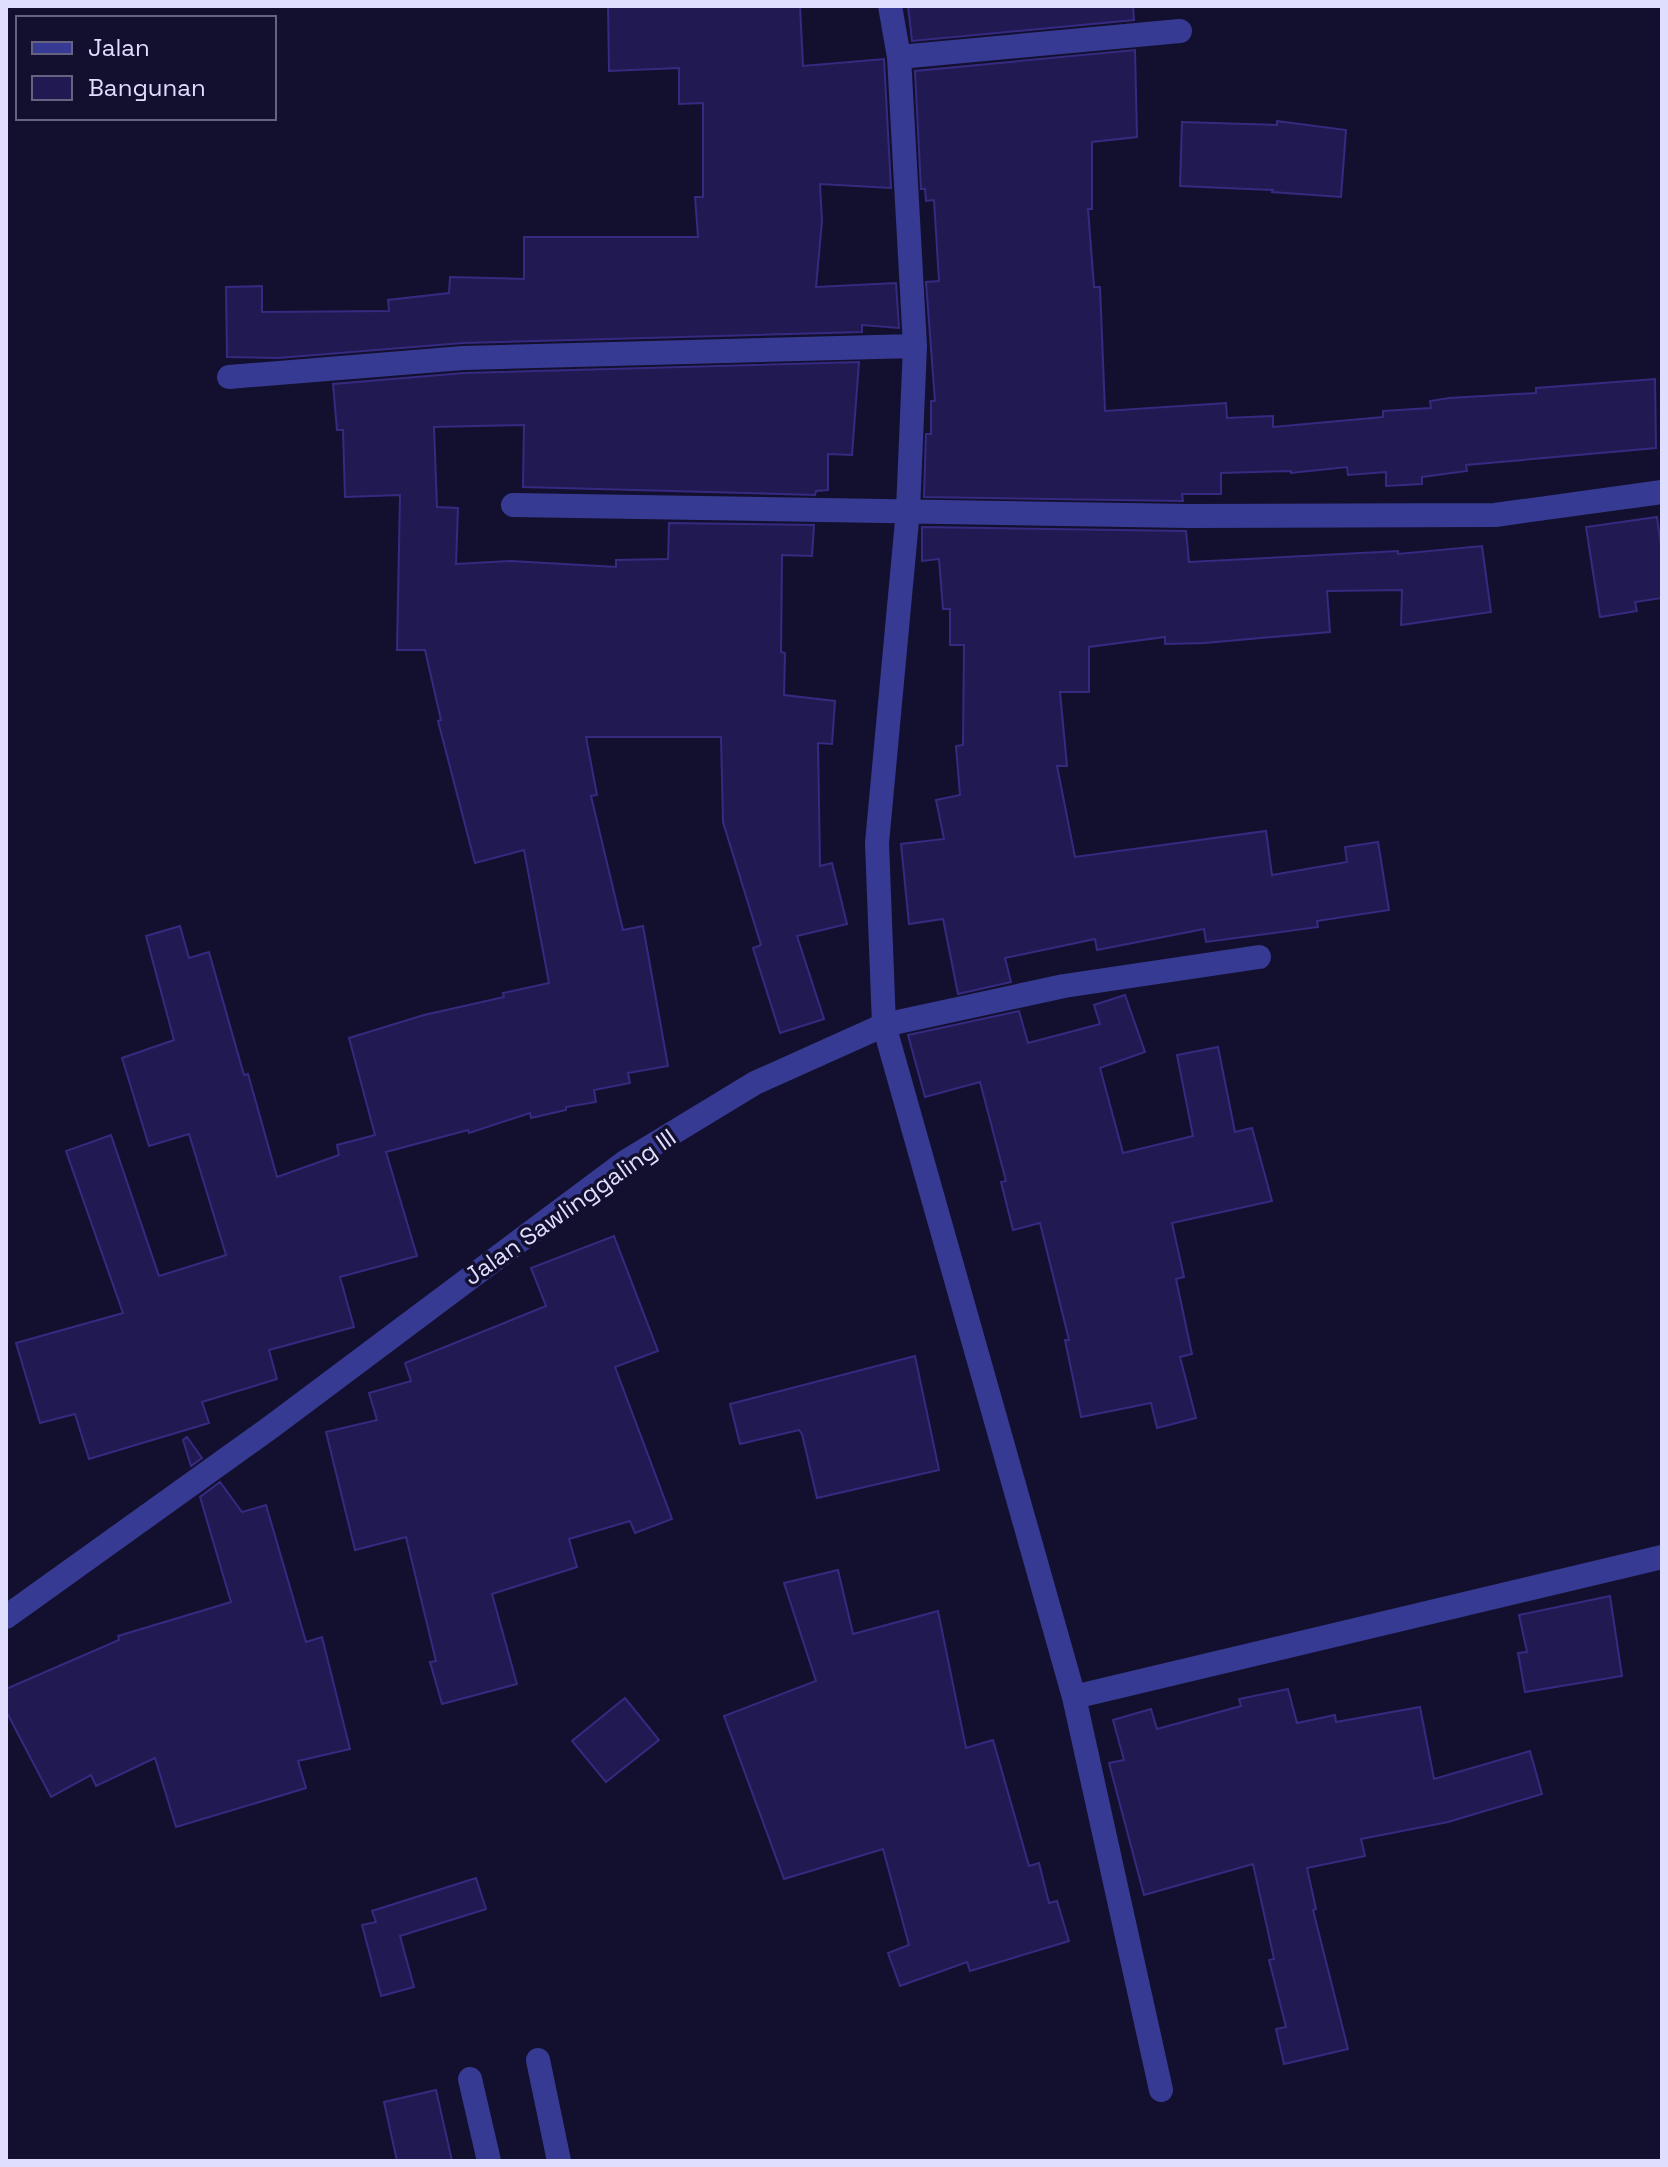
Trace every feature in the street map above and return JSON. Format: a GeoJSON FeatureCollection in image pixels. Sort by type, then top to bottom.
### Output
{"type":"FeatureCollection","features":[{"type":"Feature","properties":{"kind":"street"},"geometry":{"type":"LineString","coordinates":[[890,6],[899,57],[915,346],[908,510],[877,843],[884,1025],[1074,1697],[1161,2090]]}},
{"type":"Feature","properties":{"kind":"street"},"geometry":{"type":"LineString","coordinates":[[899,57],[1180,31]]}},
{"type":"Feature","properties":{"kind":"street"},"geometry":{"type":"LineString","coordinates":[[229,377],[463,358],[915,346]]}},
{"type":"Feature","properties":{"kind":"street"},"geometry":{"type":"LineString","coordinates":[[513,505],[1189,516],[1495,515],[1662,492]]}},
{"type":"Feature","properties":{"kind":"street","name":"Jalan Sawlinggaling III"},"geometry":{"type":"LineString","coordinates":[[6,1617],[271,1427],[625,1162],[755,1083],[884,1025],[1064,986],[1259,957]]}},
{"type":"Feature","properties":{"kind":"street"},"geometry":{"type":"LineString","coordinates":[[1074,1697],[1662,1557]]}},
{"type":"Feature","properties":{"kind":"street"},"geometry":{"type":"LineString","coordinates":[[538,2060],[559,2161]]}},
{"type":"Feature","properties":{"kind":"street"},"geometry":{"type":"LineString","coordinates":[[470,2079],[489,2161]]}},
{"type":"Feature","properties":{"kind":"building"},"geometry":{"type":"Polygon","coordinates":[[[608,6],[800,6],[803,66],[884,59],[891,188],[820,184],[822,221],[816,287],[896,283],[899,328],[862,325],[862,332],[463,343],[278,358],[227,357],[226,287],[262,286],[262,312],[389,311],[388,300],[449,293],[450,277],[524,279],[524,237],[698,237],[695,197],[703,197],[703,103],[679,104],[679,68],[609,71],[608,6]]]}},
{"type":"Feature","properties":{"kind":"building"},"geometry":{"type":"Polygon","coordinates":[[[908,6],[1133,6],[1134,20],[912,41],[908,6]]]}},
{"type":"Feature","properties":{"kind":"building"},"geometry":{"type":"Polygon","coordinates":[[[1135,50],[1137,137],[1092,142],[1092,209],[1088,209],[1094,287],[1100,287],[1105,411],[1226,403],[1227,418],[1273,416],[1273,427],[1383,417],[1383,411],[1431,408],[1430,401],[1449,398],[1536,393],[1536,388],[1655,379],[1656,448],[1466,465],[1467,471],[1422,477],[1422,484],[1386,486],[1386,472],[1348,475],[1347,467],[1291,473],[1221,473],[1221,494],[1182,494],[1183,501],[924,497],[926,434],[931,434],[931,401],[935,401],[926,282],[939,281],[934,200],[926,201],[925,189],[921,189],[915,71],[1135,50]]]}},
{"type":"Feature","properties":{"kind":"building"},"geometry":{"type":"Polygon","coordinates":[[[1277,121],[1346,130],[1341,197],[1180,186],[1182,122],[1277,125],[1277,121]]]}},
{"type":"Feature","properties":{"kind":"building"},"geometry":{"type":"Polygon","coordinates":[[[859,362],[852,455],[828,454],[828,490],[816,491],[815,495],[523,487],[524,425],[434,427],[437,507],[458,508],[456,564],[511,561],[616,567],[616,560],[668,559],[669,523],[814,525],[812,556],[782,555],[781,652],[785,653],[784,695],[835,701],[832,744],[818,743],[820,866],[832,863],[847,924],[797,936],[824,1019],[780,1033],[753,948],[761,945],[723,822],[721,737],[586,737],[597,795],[591,796],[623,930],[643,926],[668,1066],[628,1073],[630,1083],[594,1090],[596,1102],[531,1118],[530,1113],[469,1133],[468,1130],[386,1152],[417,1256],[340,1277],[354,1327],[269,1350],[277,1379],[202,1402],[209,1423],[89,1459],[75,1414],[40,1423],[16,1343],[123,1313],[66,1151],[111,1135],[159,1276],[226,1255],[189,1134],[149,1146],[122,1058],[174,1040],[146,936],[180,926],[189,958],[209,952],[277,1177],[339,1155],[337,1145],[375,1135],[349,1038],[424,1015],[504,997],[503,993],[549,983],[524,850],[475,863],[438,721],[441,720],[425,650],[397,650],[400,495],[345,497],[343,430],[337,430],[333,384],[464,373],[859,362]]]}},
{"type":"Feature","properties":{"kind":"building"},"geometry":{"type":"Polygon","coordinates":[[[1657,517],[1662,552],[1662,598],[1635,602],[1637,611],[1600,617],[1586,527],[1657,517]]]}},
{"type":"Feature","properties":{"kind":"building"},"geometry":{"type":"Polygon","coordinates":[[[922,527],[1186,531],[1189,562],[1398,551],[1398,554],[1482,546],[1491,612],[1401,625],[1402,590],[1327,591],[1330,632],[1205,643],[1165,644],[1165,637],[1089,647],[1089,692],[1060,692],[1067,766],[1057,766],[1075,857],[1266,831],[1272,875],[1347,862],[1345,847],[1378,842],[1389,910],[1317,921],[1318,927],[1206,942],[1204,929],[1097,950],[1095,939],[1005,958],[1011,982],[958,994],[943,919],[909,924],[901,844],[944,839],[936,800],[960,795],[956,746],[963,745],[964,645],[950,645],[950,609],[943,609],[939,559],[922,561],[922,527]]]}},
{"type":"Feature","properties":{"kind":"building"},"geometry":{"type":"Polygon","coordinates":[[[1125,995],[1145,1052],[1100,1068],[1123,1153],[1193,1136],[1177,1055],[1218,1047],[1235,1132],[1252,1128],[1272,1201],[1172,1223],[1184,1277],[1176,1279],[1192,1354],[1180,1357],[1196,1418],[1157,1428],[1151,1403],[1081,1417],[1065,1340],[1069,1340],[1040,1223],[1013,1230],[1001,1182],[1006,1181],[980,1082],[925,1097],[908,1035],[1019,1011],[1028,1043],[1100,1024],[1094,1005],[1125,995]]]}},
{"type":"Feature","properties":{"kind":"building"},"geometry":{"type":"Polygon","coordinates":[[[614,1236],[658,1351],[615,1367],[672,1519],[635,1533],[630,1521],[569,1539],[577,1567],[492,1594],[517,1684],[442,1704],[430,1662],[436,1661],[406,1537],[355,1550],[326,1432],[377,1420],[369,1393],[411,1381],[405,1363],[546,1306],[531,1268],[614,1236]]]}},
{"type":"Feature","properties":{"kind":"building"},"geometry":{"type":"Polygon","coordinates":[[[915,1356],[939,1470],[817,1498],[799,1430],[740,1444],[730,1404],[915,1356]]]}},
{"type":"Feature","properties":{"kind":"building"},"geometry":{"type":"Polygon","coordinates":[[[187,1437],[202,1458],[191,1466],[183,1440],[187,1437]]]}},
{"type":"Feature","properties":{"kind":"building"},"geometry":{"type":"Polygon","coordinates":[[[220,1482],[242,1512],[266,1505],[306,1642],[322,1637],[350,1749],[298,1761],[306,1788],[176,1827],[155,1758],[96,1786],[91,1775],[51,1797],[6,1711],[6,1689],[119,1640],[118,1636],[231,1602],[200,1497],[220,1482]]]}},
{"type":"Feature","properties":{"kind":"building"},"geometry":{"type":"Polygon","coordinates":[[[838,1570],[853,1634],[938,1611],[966,1748],[993,1740],[1029,1866],[1039,1863],[1049,1903],[1057,1901],[1069,1941],[970,1971],[967,1962],[900,1986],[888,1953],[909,1945],[883,1849],[784,1879],[724,1716],[816,1681],[784,1583],[838,1570]]]}},
{"type":"Feature","properties":{"kind":"building"},"geometry":{"type":"Polygon","coordinates":[[[1610,1596],[1622,1676],[1525,1692],[1518,1653],[1527,1652],[1519,1615],[1610,1596]]]}},
{"type":"Feature","properties":{"kind":"building"},"geometry":{"type":"Polygon","coordinates":[[[1288,1689],[1297,1723],[1335,1715],[1336,1722],[1420,1707],[1434,1779],[1530,1751],[1542,1794],[1448,1822],[1361,1839],[1365,1856],[1307,1868],[1316,1909],[1313,1910],[1348,2049],[1284,2064],[1276,2029],[1286,2027],[1269,1960],[1274,1959],[1253,1864],[1144,1895],[1109,1763],[1124,1760],[1113,1720],[1151,1709],[1157,1729],[1241,1706],[1239,1699],[1288,1689]]]}},
{"type":"Feature","properties":{"kind":"building"},"geometry":{"type":"Polygon","coordinates":[[[625,1698],[659,1740],[606,1782],[572,1741],[625,1698]]]}},
{"type":"Feature","properties":{"kind":"building"},"geometry":{"type":"Polygon","coordinates":[[[476,1878],[486,1909],[400,1936],[414,1987],[381,1996],[362,1925],[376,1922],[372,1911],[476,1878]]]}},
{"type":"Feature","properties":{"kind":"building"},"geometry":{"type":"Polygon","coordinates":[[[436,2090],[452,2161],[397,2161],[384,2102],[436,2090]]]}}]}
